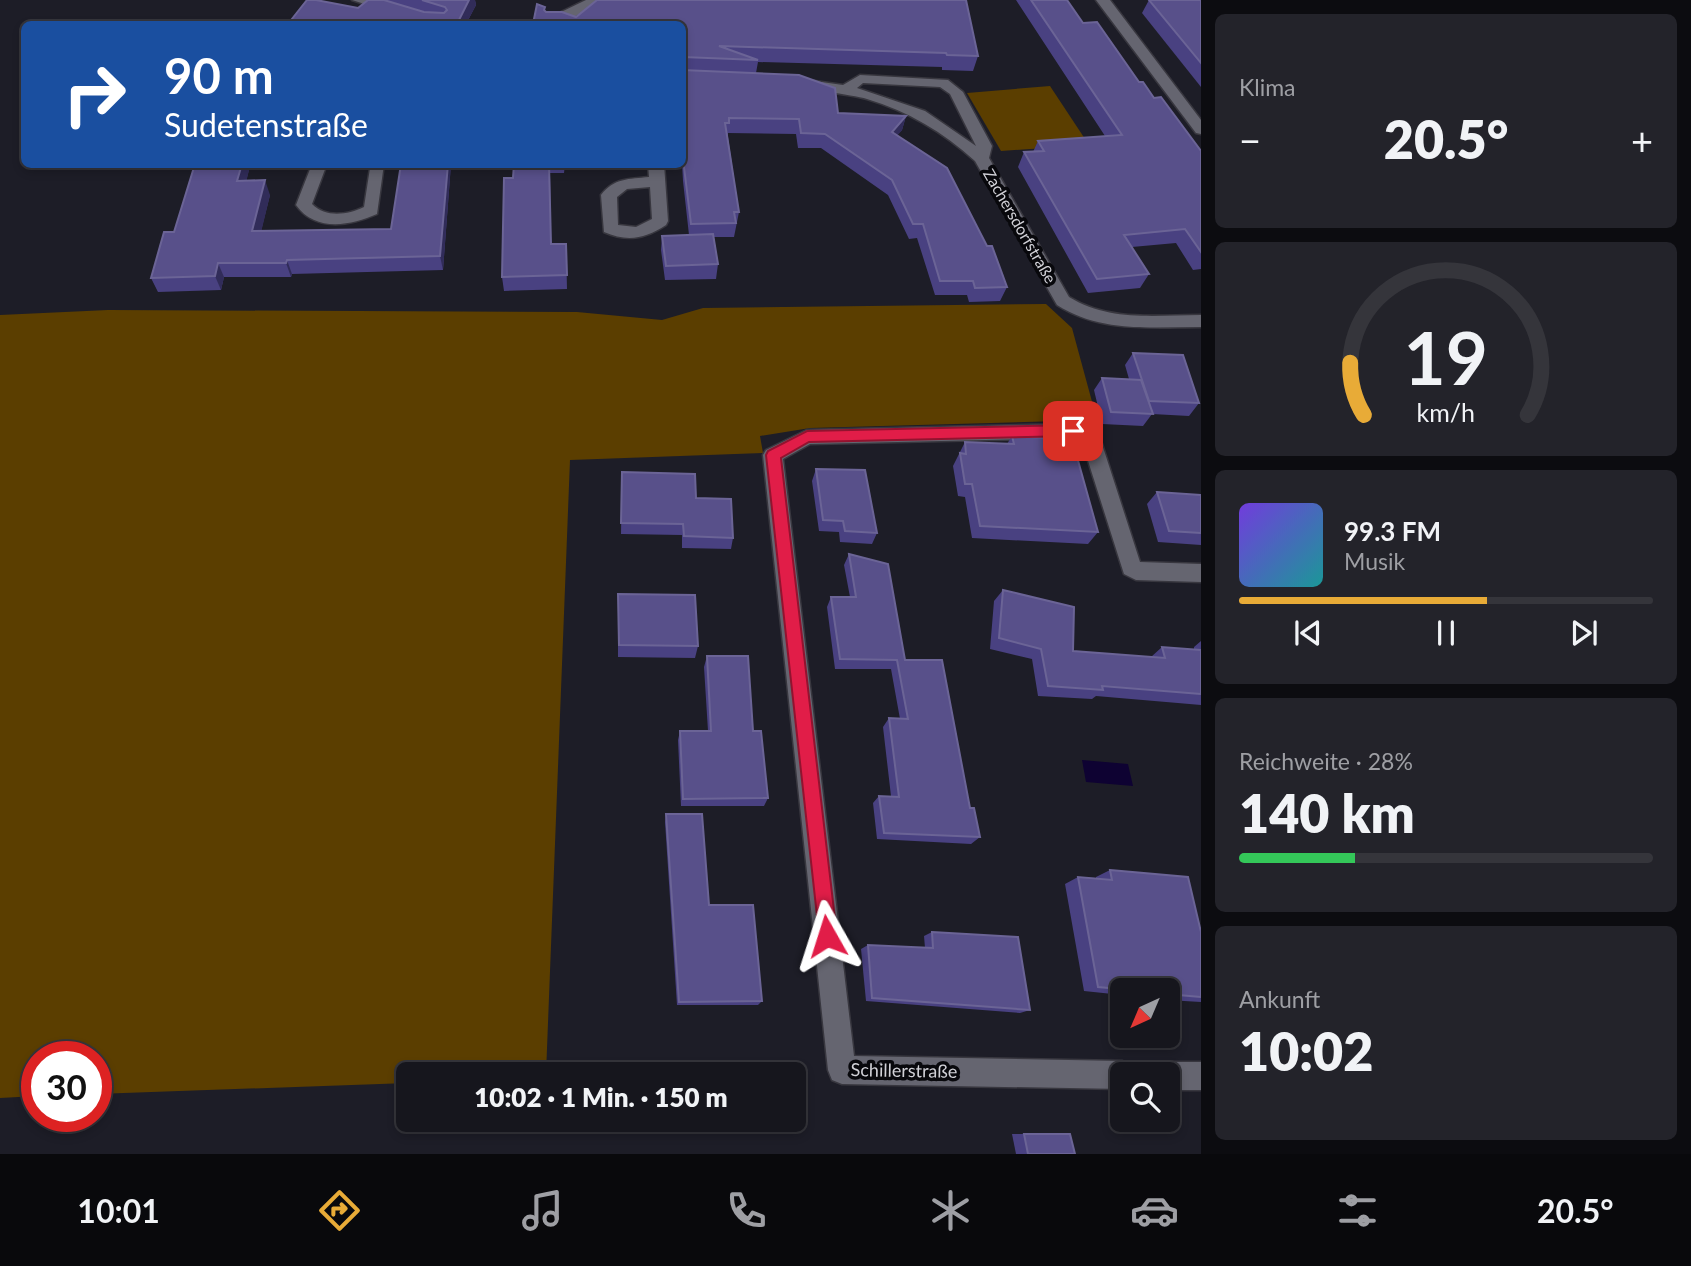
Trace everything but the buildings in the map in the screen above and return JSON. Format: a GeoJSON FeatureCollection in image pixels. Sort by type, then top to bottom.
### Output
{"type":"FeatureCollection","features":[{"type":"Feature","properties":{"kind":"street"},"geometry":{"type":"LineString","coordinates":[[359,0],[418,21]]}},
{"type":"Feature","properties":{"kind":"street"},"geometry":{"type":"LineString","coordinates":[[558,21],[596,0]]}},
{"type":"Feature","properties":{"kind":"street"},"geometry":{"type":"LineString","coordinates":[[1103,0],[1201,130]]}},
{"type":"Feature","properties":{"kind":"street"},"geometry":{"type":"LineString","coordinates":[[847,89],[860,79],[949,85],[956,92],[984,146],[981,158]]}},
{"type":"Feature","properties":{"kind":"street","name":"Zachersdorfstraße"},"geometry":{"type":"LineString","coordinates":[[785,82],[874,95],[923,116],[965,142],[981,158],[1063,301],[1075,311],[1101,319],[1201,321]]}},
{"type":"Feature","properties":{"kind":"street"},"geometry":{"type":"LineString","coordinates":[[318,168],[304,205],[309,213],[318,218],[358,217],[371,210],[378,168]]}},
{"type":"Feature","properties":{"kind":"street"},"geometry":{"type":"LineString","coordinates":[[656,168],[656,182]]}},
{"type":"Feature","properties":{"kind":"street","name":"Schillerstraße"},"geometry":{"type":"LineString","coordinates":[[1110,1075],[842,1070],[773,455],[807,437],[1073,431],[1091,441],[1131,568],[1136,571],[1201,573]]}},
{"type":"Feature","properties":{"kind":"street"},"geometry":{"type":"LineString","coordinates":[[1180,1076],[1201,1076]]}},
{"type":"Feature","properties":{"kind":"shaded area"},"geometry":{"type":"Polygon","coordinates":[[[1050,86],[1089,145],[1001,151],[967,93],[1050,86]]]}},
{"type":"Feature","properties":{"kind":"shaded area"},"geometry":{"type":"Polygon","coordinates":[[[1046,304],[1072,328],[1097,420],[810,428],[760,436],[763,453],[570,460],[546,1062],[396,1062],[396,1083],[112,1093],[112,1041],[21,1041],[21,1097],[0,1098],[0,315],[108,310],[577,312],[662,320],[703,308],[1046,304]]]}},
{"type":"Feature","properties":{"kind":"shaded area"},"geometry":{"type":"Polygon","coordinates":[[[1082,760],[1128,764],[1133,786],[1086,782],[1082,760]]]}},
{"type":"Feature","properties":{"kind":"route"},"geometry":{"type":"LineString","coordinates":[[827,936],[773,455],[807,437],[1073,431]]}}]}
